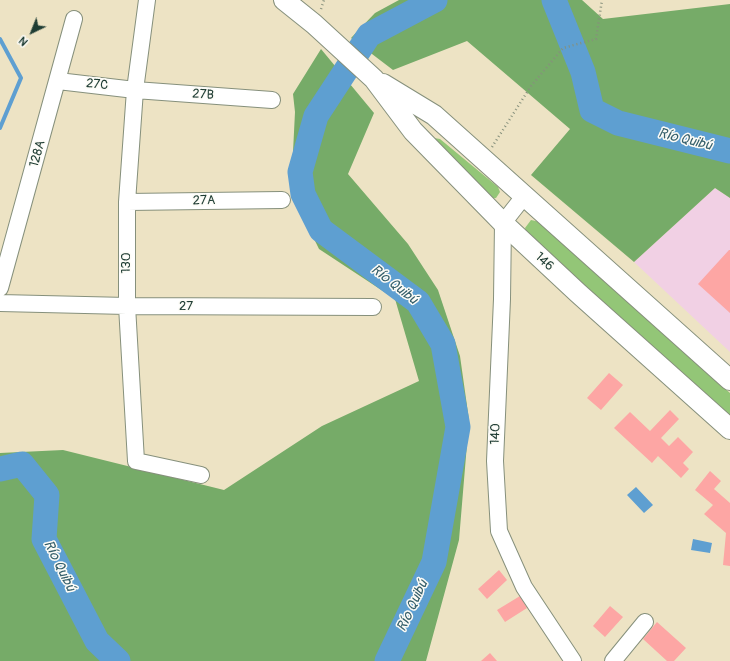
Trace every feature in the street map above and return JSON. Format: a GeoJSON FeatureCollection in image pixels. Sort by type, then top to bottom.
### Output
{"type":"FeatureCollection","features":[{"type":"Feature","properties":{"kind":"street","name":"130"},"geometry":{"type":"LineString","coordinates":[[147,0],[135,90],[127,202],[127,306],[136,461],[201,475]]}},
{"type":"Feature","properties":{"kind":"street","name":"146"},"geometry":{"type":"LineString","coordinates":[[284,0],[374,79],[413,131],[503,223],[730,429]]}},
{"type":"Feature","properties":{"kind":"street","name":"128A"},"geometry":{"type":"LineString","coordinates":[[0,288],[74,19]]}},
{"type":"Feature","properties":{"kind":"street","name":"146"},"geometry":{"type":"LineString","coordinates":[[374,79],[434,115],[730,380]]}},
{"type":"Feature","properties":{"kind":"street","name":"27C"},"geometry":{"type":"LineString","coordinates":[[58,81],[135,90]]}},
{"type":"Feature","properties":{"kind":"street","name":"27B"},"geometry":{"type":"LineString","coordinates":[[135,90],[272,100]]}},
{"type":"Feature","properties":{"kind":"street"},"geometry":{"type":"LineString","coordinates":[[503,223],[525,195]]}},
{"type":"Feature","properties":{"kind":"street","name":"27A"},"geometry":{"type":"LineString","coordinates":[[127,202],[282,200]]}},
{"type":"Feature","properties":{"kind":"street","name":"140"},"geometry":{"type":"LineString","coordinates":[[503,223],[502,299],[495,461],[500,531],[524,587],[573,661]]}},
{"type":"Feature","properties":{"kind":"street","name":"27"},"geometry":{"type":"LineString","coordinates":[[0,303],[127,306],[373,307]]}},
{"type":"Feature","properties":{"kind":"street"},"geometry":{"type":"LineString","coordinates":[[613,661],[645,622]]}},
{"type":"Feature","properties":{"kind":"path"},"geometry":{"type":"LineString","coordinates":[[484,159],[531,86],[563,48],[596,39],[602,0]]}},
{"type":"Feature","properties":{"kind":"shaded area"},"geometry":{"type":"Polygon","coordinates":[[[715,188],[730,198],[730,352],[634,262],[715,188]]]}},
{"type":"Feature","properties":{"kind":"green space"},"geometry":{"type":"Polygon","coordinates":[[[399,0],[582,0],[603,19],[730,4],[730,198],[715,188],[634,262],[531,175],[570,129],[467,41],[393,70],[351,38],[375,13],[399,0]]]}},
{"type":"Feature","properties":{"kind":"green space"},"geometry":{"type":"Polygon","coordinates":[[[321,49],[374,113],[348,174],[408,244],[438,290],[460,356],[469,420],[459,540],[426,661],[0,661],[0,453],[63,450],[224,490],[322,426],[419,381],[395,299],[319,249],[291,192],[295,112],[293,94],[321,49]]]}},
{"type":"Feature","properties":{"kind":"green space"},"geometry":{"type":"Polygon","coordinates":[[[434,138],[440,139],[498,187],[500,192],[496,198],[488,199],[430,141],[434,138]]]}},
{"type":"Feature","properties":{"kind":"green space"},"geometry":{"type":"Polygon","coordinates":[[[531,220],[540,222],[730,393],[730,419],[528,236],[525,228],[531,220]]]}},
{"type":"Feature","properties":{"kind":"water"},"geometry":{"type":"Polygon","coordinates":[[[636,487],[653,505],[644,513],[627,495],[636,487]]]}},
{"type":"Feature","properties":{"kind":"water"},"geometry":{"type":"Polygon","coordinates":[[[693,539],[712,543],[710,553],[691,550],[693,539]]]}},
{"type":"Feature","properties":{"kind":"building"},"geometry":{"type":"Polygon","coordinates":[[[730,250],[730,313],[698,284],[730,250]]]}},
{"type":"Feature","properties":{"kind":"building"},"geometry":{"type":"Polygon","coordinates":[[[609,373],[623,385],[601,410],[587,398],[609,373]]]}},
{"type":"Feature","properties":{"kind":"building"},"geometry":{"type":"Polygon","coordinates":[[[670,410],[679,419],[661,438],[669,446],[678,437],[693,452],[683,463],[689,469],[681,478],[658,456],[652,463],[614,428],[630,412],[650,431],[670,410]]]}},
{"type":"Feature","properties":{"kind":"building"},"geometry":{"type":"Polygon","coordinates":[[[710,471],[721,481],[714,489],[730,503],[730,566],[723,565],[726,533],[704,514],[713,505],[695,490],[710,471]]]}},
{"type":"Feature","properties":{"kind":"building"},"geometry":{"type":"Polygon","coordinates":[[[499,570],[507,580],[487,599],[478,589],[499,570]]]}},
{"type":"Feature","properties":{"kind":"building"},"geometry":{"type":"Polygon","coordinates":[[[520,596],[527,608],[505,622],[497,610],[520,596]]]}},
{"type":"Feature","properties":{"kind":"building"},"geometry":{"type":"Polygon","coordinates":[[[610,606],[623,617],[605,637],[593,626],[610,606]]]}},
{"type":"Feature","properties":{"kind":"building"},"geometry":{"type":"Polygon","coordinates":[[[657,622],[686,648],[674,661],[667,661],[643,639],[657,622]]]}},
{"type":"Feature","properties":{"kind":"building"},"geometry":{"type":"Polygon","coordinates":[[[490,653],[497,661],[481,661],[490,653]]]}},
{"type":"Feature","properties":{"kind":"waterway","name":"Río Quibú"},"geometry":{"type":"LineString","coordinates":[[387,661],[434,562],[458,427],[443,344],[418,302],[321,230],[303,194],[300,172],[316,116],[369,35],[435,0]]}},
{"type":"Feature","properties":{"kind":"waterway","name":"Río Quibú"},"geometry":{"type":"LineString","coordinates":[[554,0],[583,72],[592,110],[618,123],[730,151]]}},
{"type":"Feature","properties":{"kind":"waterway"},"geometry":{"type":"LineString","coordinates":[[0,39],[21,78],[0,128]]}},
{"type":"Feature","properties":{"kind":"waterway","name":"Río Quibú"},"geometry":{"type":"LineString","coordinates":[[0,469],[22,464],[47,495],[44,539],[97,641],[118,661]]}}]}
